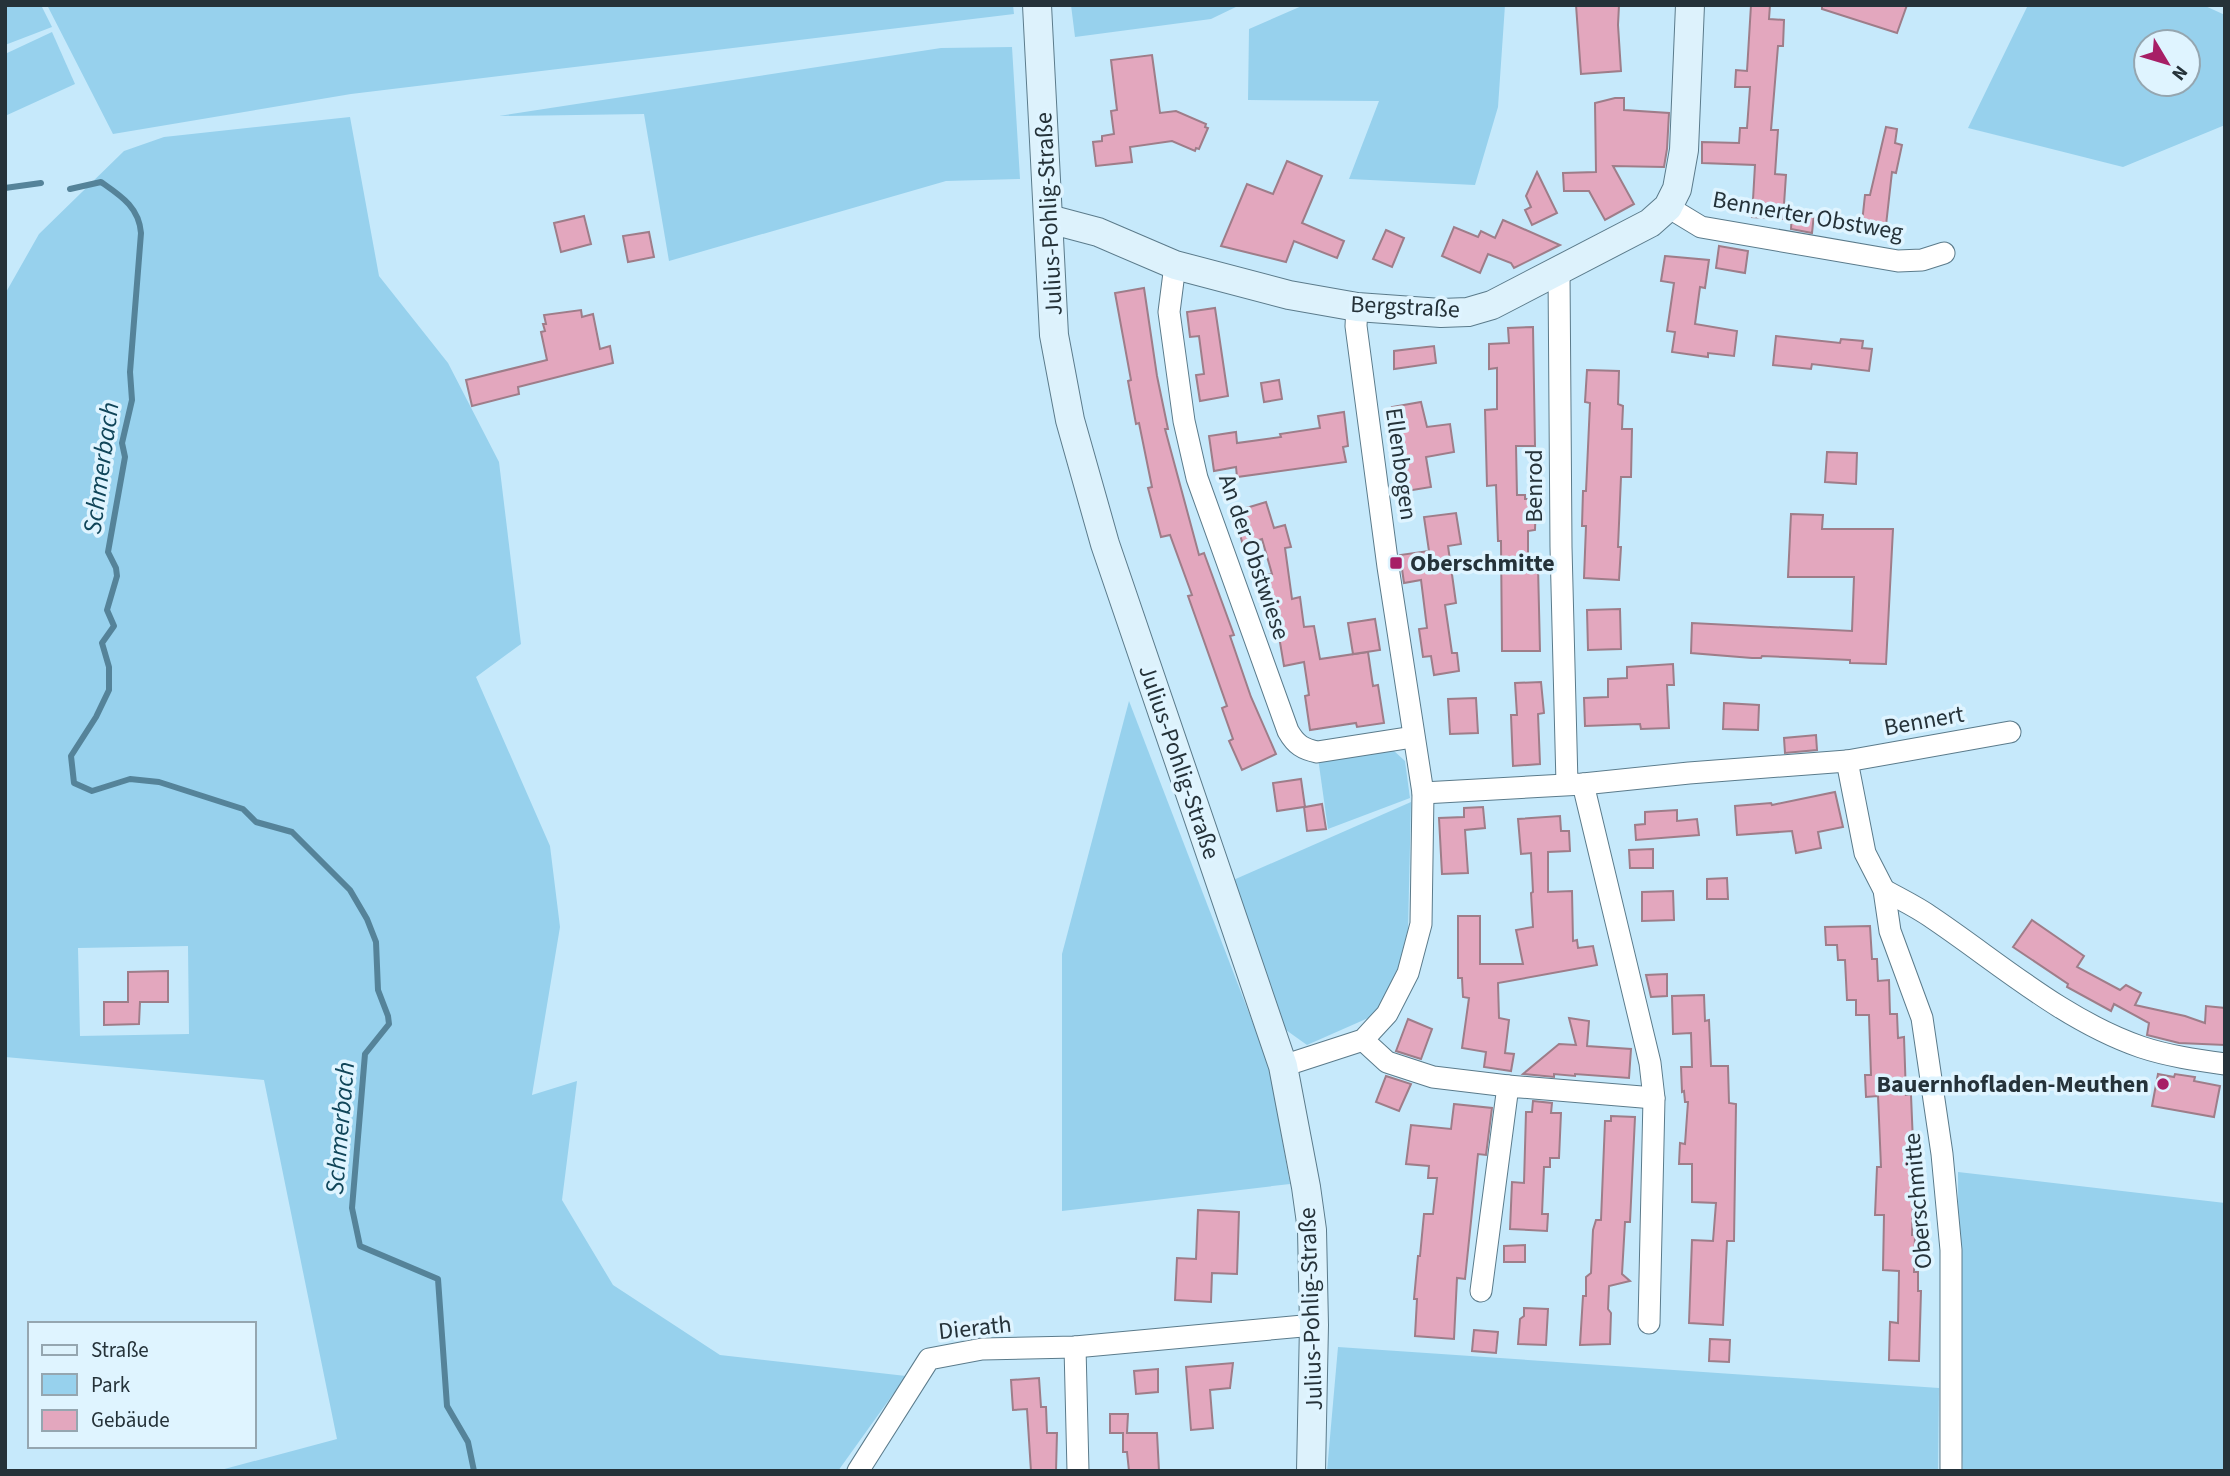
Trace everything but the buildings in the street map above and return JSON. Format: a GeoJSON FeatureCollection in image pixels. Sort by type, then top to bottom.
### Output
{"type":"FeatureCollection","features":[{"type":"Feature","properties":{"kind":"street","name":"Julius-Pohlig-Straße"},"geometry":{"type":"LineString","coordinates":[[1037,5],[1054,335],[1070,420],[1105,544],[1283,1066],[1306,1186],[1312,1230],[1314,1325],[1311,1471]]}},
{"type":"Feature","properties":{"kind":"street"},"geometry":{"type":"LineString","coordinates":[[1668,207],[1677,190],[1684,150],[1690,5]]}},
{"type":"Feature","properties":{"kind":"street","name":"Bennerter Obstweg"},"geometry":{"type":"LineString","coordinates":[[1668,207],[1701,227],[1898,261],[1922,260],[1944,253]]}},
{"type":"Feature","properties":{"kind":"street","name":"Bergstraße"},"geometry":{"type":"LineString","coordinates":[[1049,219],[1098,232],[1175,265],[1289,295],[1357,307],[1441,313],[1468,312],[1492,305],[1650,223],[1668,207]]}},
{"type":"Feature","properties":{"kind":"street","name":"An der Obstwiese"},"geometry":{"type":"LineString","coordinates":[[1175,265],[1169,312],[1184,421],[1197,478],[1288,731],[1294,741],[1304,749],[1317,751],[1413,737]]}},
{"type":"Feature","properties":{"kind":"street","name":"Benrod"},"geometry":{"type":"LineString","coordinates":[[1559,272],[1561,547],[1575,784]]}},
{"type":"Feature","properties":{"kind":"street","name":"Ellenbogen"},"geometry":{"type":"LineString","coordinates":[[1357,307],[1356,326],[1423,793]]}},
{"type":"Feature","properties":{"kind":"street","name":"Bennert"},"geometry":{"type":"LineString","coordinates":[[1847,761],[2010,732]]}},
{"type":"Feature","properties":{"kind":"street"},"geometry":{"type":"LineString","coordinates":[[1283,1066],[1363,1040],[1387,1014],[1408,973],[1421,924],[1423,793],[1575,784],[1847,761]]}},
{"type":"Feature","properties":{"kind":"street","name":"Oberschmitte"},"geometry":{"type":"LineString","coordinates":[[1847,761],[1865,853],[1884,890],[1889,932],[1922,1018],[1942,1154],[1951,1250],[1951,1471]]}},
{"type":"Feature","properties":{"kind":"street"},"geometry":{"type":"LineString","coordinates":[[1575,784],[1650,1063],[1654,1098],[1649,1323]]}},
{"type":"Feature","properties":{"kind":"street"},"geometry":{"type":"LineString","coordinates":[[1884,890],[1929,915],[2018,979],[2085,1022],[2140,1046],[2183,1058],[2225,1064]]}},
{"type":"Feature","properties":{"kind":"street"},"geometry":{"type":"LineString","coordinates":[[1363,1040],[1387,1062],[1433,1077],[1654,1098]]}},
{"type":"Feature","properties":{"kind":"street"},"geometry":{"type":"LineString","coordinates":[[1481,1291],[1508,1086]]}},
{"type":"Feature","properties":{"kind":"street","name":"Dierath"},"geometry":{"type":"LineString","coordinates":[[858,1471],[929,1359],[982,1349],[1075,1347],[1314,1325]]}},
{"type":"Feature","properties":{"kind":"street"},"geometry":{"type":"LineString","coordinates":[[1075,1347],[1078,1471]]}},
{"type":"Feature","properties":{"kind":"green space"},"geometry":{"type":"Polygon","coordinates":[[[5,5],[41,5],[52,27],[5,45],[5,5]]]}},
{"type":"Feature","properties":{"kind":"green space"},"geometry":{"type":"Polygon","coordinates":[[[47,5],[1013,5],[1014,14],[351,94],[113,134],[47,5]]]}},
{"type":"Feature","properties":{"kind":"green space"},"geometry":{"type":"Polygon","coordinates":[[[1071,5],[1240,5],[1211,19],[1075,37],[1071,5]]]}},
{"type":"Feature","properties":{"kind":"green space"},"geometry":{"type":"Polygon","coordinates":[[[1304,5],[1505,5],[1498,107],[1475,185],[1349,179],[1379,101],[1248,100],[1249,29],[1304,5]]]}},
{"type":"Feature","properties":{"kind":"green space"},"geometry":{"type":"Polygon","coordinates":[[[2028,5],[2203,5],[2225,15],[2225,125],[2123,167],[1968,128],[2028,5]]]}},
{"type":"Feature","properties":{"kind":"green space"},"geometry":{"type":"Polygon","coordinates":[[[52,32],[75,84],[5,116],[5,54],[52,32]]]}},
{"type":"Feature","properties":{"kind":"green space"},"geometry":{"type":"Polygon","coordinates":[[[1012,47],[1020,179],[946,181],[669,261],[644,114],[499,116],[941,48],[1012,47]]]}},
{"type":"Feature","properties":{"kind":"green space"},"geometry":{"type":"Polygon","coordinates":[[[350,117],[379,276],[448,363],[499,462],[521,644],[476,677],[550,846],[560,927],[532,1095],[577,1081],[562,1200],[613,1285],[720,1355],[906,1376],[838,1471],[217,1471],[337,1439],[264,1080],[5,1057],[5,294],[39,234],[124,151],[164,137],[350,117]],[[188,946],[78,948],[80,1036],[189,1034],[188,946]]]}},
{"type":"Feature","properties":{"kind":"green space"},"geometry":{"type":"Polygon","coordinates":[[[1129,701],[1269,1065],[1290,1184],[1062,1211],[1062,954],[1129,701]]]}},
{"type":"Feature","properties":{"kind":"green space"},"geometry":{"type":"Polygon","coordinates":[[[1393,750],[1405,761],[1410,798],[1328,829],[1318,758],[1393,750]]]}},
{"type":"Feature","properties":{"kind":"green space"},"geometry":{"type":"Polygon","coordinates":[[[1411,802],[1408,929],[1398,968],[1375,1015],[1307,1045],[1286,1030],[1277,1013],[1231,881],[1411,802]]]}},
{"type":"Feature","properties":{"kind":"green space"},"geometry":{"type":"Polygon","coordinates":[[[1958,1172],[2225,1203],[2225,1471],[1963,1471],[1959,1389],[1958,1172]]]}},
{"type":"Feature","properties":{"kind":"green space"},"geometry":{"type":"Polygon","coordinates":[[[1338,1347],[1939,1388],[1938,1471],[1327,1471],[1338,1347]]]}},
{"type":"Feature","properties":{"kind":"waterway","name":"Schmerbach"},"geometry":{"type":"LineString","coordinates":[[70,189],[101,182],[133,209],[141,233],[130,372],[132,400],[122,443],[125,457],[108,552],[117,576],[107,610],[114,626],[102,643],[109,667],[109,690],[96,717],[71,756],[74,783],[92,791],[130,779],[159,782],[243,809],[256,822],[292,832],[350,890],[367,919],[376,942],[378,990],[389,1024],[365,1054],[352,1208],[360,1246],[438,1279],[447,1406],[468,1442],[474,1471]]}},
{"type":"Feature","properties":{"kind":"waterway","name":"Schmerbach"},"geometry":{"type":"LineString","coordinates":[[5,188],[41,183]]}},
{"type":"Feature","properties":{"kind":"place","name":"Oberschmitte"},"geometry":{"type":"Point","coordinates":[1396,563]}},
{"type":"Feature","properties":{"kind":"place","name":"Bauernhofladen-Meuthen"},"geometry":{"type":"Point","coordinates":[2163,1084]}}]}
